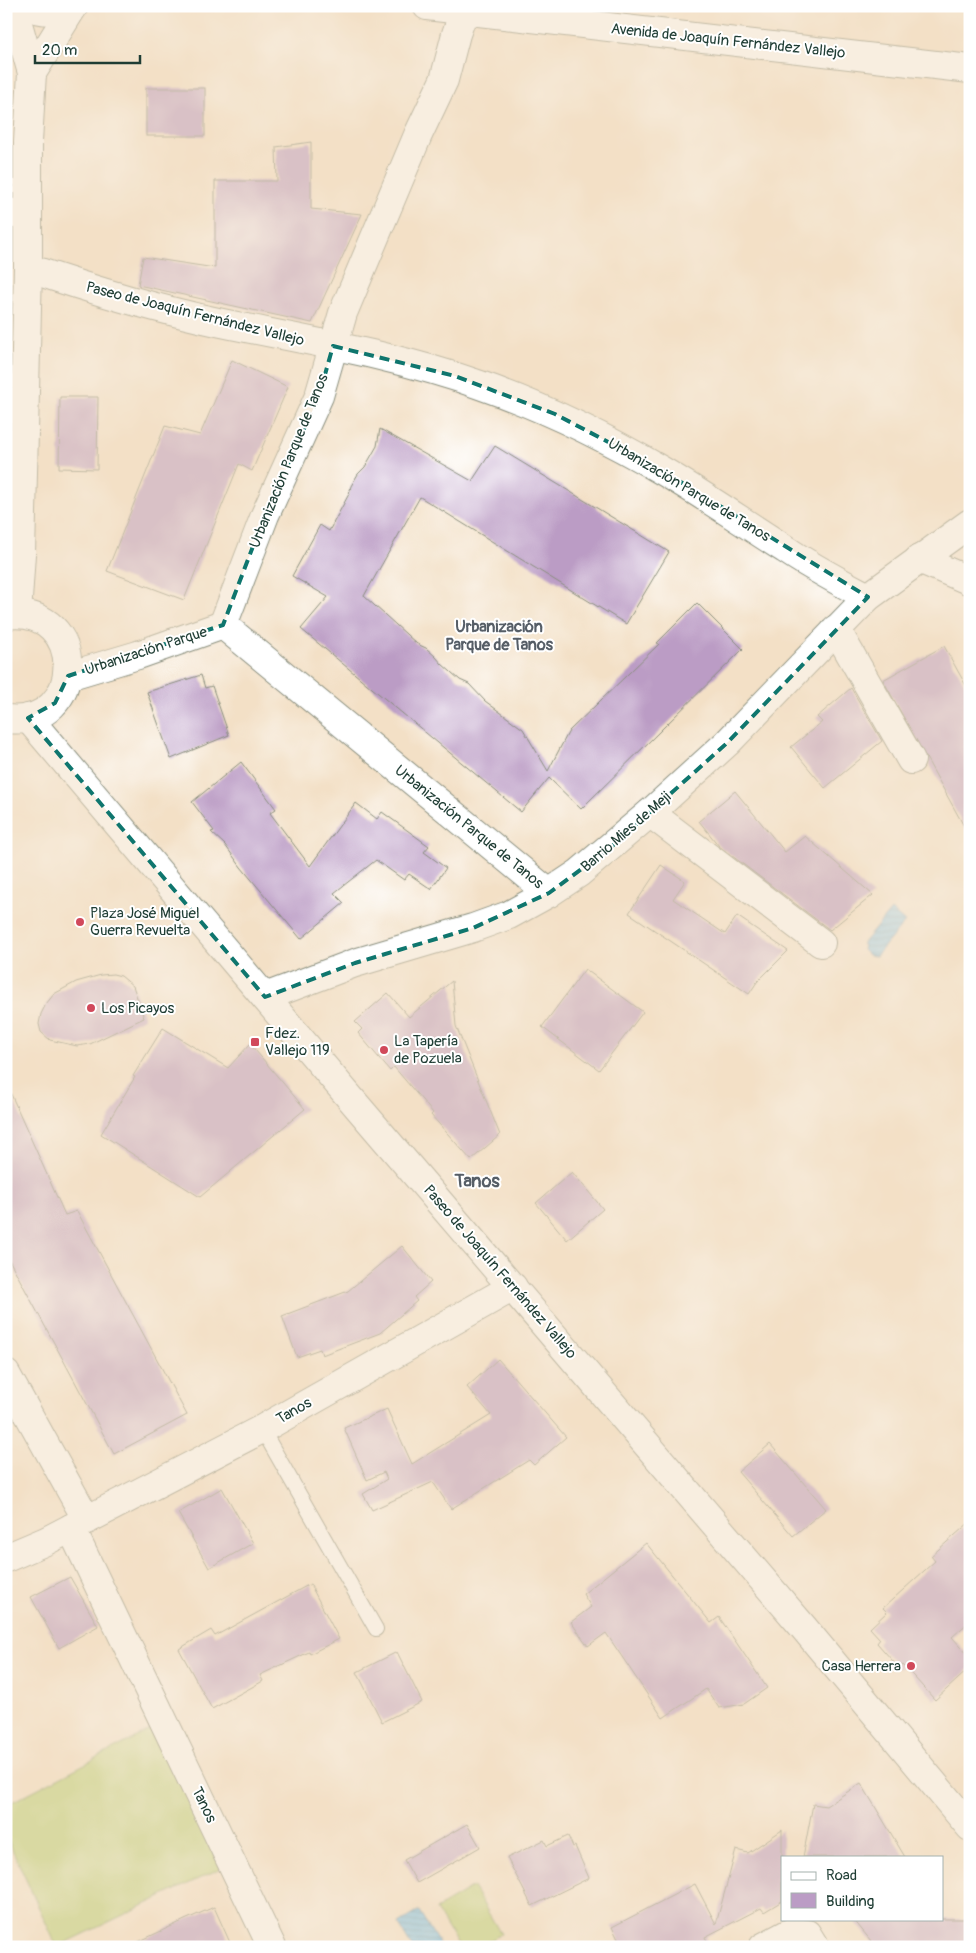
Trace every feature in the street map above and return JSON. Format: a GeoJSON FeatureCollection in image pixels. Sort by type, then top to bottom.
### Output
{"type":"FeatureCollection","features":[{"type":"Feature","properties":{"kind":"street"},"geometry":{"type":"LineString","coordinates":[[13,6],[32,73],[28,142],[17,214],[28,268],[21,554],[11,614],[35,617],[51,626],[62,640],[68,658],[68,676],[63,691],[55,703],[42,712],[17,718]]}},
{"type":"Feature","properties":{"kind":"street"},"geometry":{"type":"LineString","coordinates":[[25,6],[44,12],[63,11],[73,7]]}},
{"type":"Feature","properties":{"kind":"street","name":"Avenida de Joaquín Fernández Vallejo"},"geometry":{"type":"LineString","coordinates":[[427,6],[970,69]]}},
{"type":"Feature","properties":{"kind":"street"},"geometry":{"type":"LineString","coordinates":[[32,73],[73,7]]}},
{"type":"Feature","properties":{"kind":"street"},"geometry":{"type":"LineString","coordinates":[[333,346],[343,313],[418,135],[444,80],[456,34],[465,9]]}},
{"type":"Feature","properties":{"kind":"street","name":"Paseo de Joaquín Fernández Vallejo"},"geometry":{"type":"LineString","coordinates":[[28,268],[100,292],[169,310],[333,346]]}},
{"type":"Feature","properties":{"kind":"street","name":"Urbanización Parque de Tanos"},"geometry":{"type":"LineString","coordinates":[[549,892],[223,625],[265,515],[319,396],[333,346],[393,359],[455,376],[555,414],[610,441],[663,471],[785,550],[868,597]]}},
{"type":"Feature","properties":{"kind":"street","name":"Barrio Mies de Meji"},"geometry":{"type":"LineString","coordinates":[[265,997],[355,963],[473,928],[509,914],[549,892],[594,861],[727,743],[868,597],[970,523]]}},
{"type":"Feature","properties":{"kind":"street"},"geometry":{"type":"LineString","coordinates":[[919,559],[970,581]]}},
{"type":"Feature","properties":{"kind":"street","name":"Urbanización Parque"},"geometry":{"type":"LineString","coordinates":[[68,676],[138,655],[223,625]]}},
{"type":"Feature","properties":{"kind":"street"},"geometry":{"type":"LineString","coordinates":[[836,628],[911,760]]}},
{"type":"Feature","properties":{"kind":"street","name":"Paseo de Joaquín Fernández Vallejo"},"geometry":{"type":"LineString","coordinates":[[17,718],[265,997],[804,1628],[970,1827]]}},
{"type":"Feature","properties":{"kind":"street"},"geometry":{"type":"LineString","coordinates":[[650,813],[821,943]]}},
{"type":"Feature","properties":{"kind":"street","name":"Tanos"},"geometry":{"type":"LineString","coordinates":[[6,1558],[79,1524],[262,1430],[513,1287]]}},
{"type":"Feature","properties":{"kind":"street"},"geometry":{"type":"LineString","coordinates":[[6,1374],[79,1524]]}},
{"type":"Feature","properties":{"kind":"street","name":"Tanos"},"geometry":{"type":"LineString","coordinates":[[79,1524],[272,1947]]}},
{"type":"Feature","properties":{"kind":"street"},"geometry":{"type":"LineString","coordinates":[[771,1942],[794,1931],[807,1934],[815,1947]]}},
{"type":"Feature","properties":{"kind":"lane"},"geometry":{"type":"LineString","coordinates":[[262,1430],[376,1629]]}},
{"type":"Feature","properties":{"kind":"highlighted area"},"geometry":{"type":"Polygon","coordinates":[[[333,346],[455,376],[555,414],[663,471],[868,597],[727,743],[610,848],[549,893],[473,928],[355,963],[265,997],[28,718],[55,703],[68,676],[223,625],[265,515],[319,396],[333,346]]]}},
{"type":"Feature","properties":{"kind":"green space"},"geometry":{"type":"Polygon","coordinates":[[[156,1727],[221,1868],[57,1947],[6,1836],[6,1805],[156,1727]]]}},
{"type":"Feature","properties":{"kind":"green space"},"geometry":{"type":"Polygon","coordinates":[[[473,1887],[501,1934],[480,1947],[459,1947],[436,1909],[473,1887]]]}},
{"type":"Feature","properties":{"kind":"water"},"geometry":{"type":"Polygon","coordinates":[[[891,910],[905,922],[876,956],[868,955],[863,950],[864,945],[862,944],[891,910]]]}},
{"type":"Feature","properties":{"kind":"water"},"geometry":{"type":"Polygon","coordinates":[[[419,1911],[441,1947],[412,1947],[398,1924],[419,1911]]]}},
{"type":"Feature","properties":{"kind":"building"},"geometry":{"type":"Polygon","coordinates":[[[146,88],[205,88],[205,136],[146,136],[146,88]]]}},
{"type":"Feature","properties":{"kind":"building"},"geometry":{"type":"Polygon","coordinates":[[[311,142],[311,209],[362,214],[312,323],[138,285],[143,257],[215,268],[215,181],[277,181],[276,147],[311,142]]]}},
{"type":"Feature","properties":{"kind":"building"},"geometry":{"type":"Polygon","coordinates":[[[232,360],[288,387],[252,471],[239,464],[184,600],[107,571],[165,426],[200,435],[232,360]]]}},
{"type":"Feature","properties":{"kind":"building"},"geometry":{"type":"Polygon","coordinates":[[[60,397],[98,397],[97,469],[59,468],[60,397]]]}},
{"type":"Feature","properties":{"kind":"building"},"geometry":{"type":"Polygon","coordinates":[[[380,429],[472,481],[495,446],[669,552],[626,624],[420,497],[364,596],[417,644],[426,648],[460,680],[469,684],[485,701],[523,729],[548,771],[569,731],[659,644],[657,643],[697,603],[743,649],[581,809],[549,778],[521,812],[301,629],[328,597],[292,576],[320,525],[329,531],[349,494],[351,486],[377,446],[380,429]]]}},
{"type":"Feature","properties":{"kind":"building"},"geometry":{"type":"Polygon","coordinates":[[[944,646],[970,693],[970,837],[883,680],[944,646]]]}},
{"type":"Feature","properties":{"kind":"building"},"geometry":{"type":"Polygon","coordinates":[[[201,675],[205,688],[212,686],[229,735],[171,759],[147,692],[201,675]]]}},
{"type":"Feature","properties":{"kind":"building"},"geometry":{"type":"Polygon","coordinates":[[[851,688],[882,741],[825,788],[791,747],[822,722],[817,717],[851,688]]]}},
{"type":"Feature","properties":{"kind":"building"},"geometry":{"type":"Polygon","coordinates":[[[241,762],[276,809],[270,813],[310,866],[356,803],[377,819],[382,812],[429,846],[424,852],[446,868],[431,889],[409,874],[404,880],[376,860],[334,893],[344,903],[301,939],[225,845],[211,832],[214,831],[192,802],[241,762]]]}},
{"type":"Feature","properties":{"kind":"building"},"geometry":{"type":"Polygon","coordinates":[[[735,791],[785,852],[805,836],[873,895],[830,930],[719,846],[699,821],[735,791]]]}},
{"type":"Feature","properties":{"kind":"building"},"geometry":{"type":"Polygon","coordinates":[[[661,865],[685,881],[673,899],[725,934],[737,916],[788,951],[757,982],[749,994],[629,913],[661,865]]]}},
{"type":"Feature","properties":{"kind":"building"},"geometry":{"type":"Polygon","coordinates":[[[585,969],[643,1012],[599,1070],[542,1027],[585,969]]]}},
{"type":"Feature","properties":{"kind":"building","name":"Los Picayos"},"geometry":{"type":"Polygon","coordinates":[[[113,974],[121,976],[133,986],[144,1018],[90,1044],[77,1046],[50,1040],[41,1032],[39,1024],[41,1014],[54,994],[76,982],[101,975],[113,974]]]}},
{"type":"Feature","properties":{"kind":"building"},"geometry":{"type":"Polygon","coordinates":[[[452,981],[456,1026],[500,1135],[471,1160],[431,1115],[433,1113],[394,1067],[390,1071],[358,1033],[362,1029],[355,1022],[388,993],[409,1017],[452,981]]]}},
{"type":"Feature","properties":{"kind":"building"},"geometry":{"type":"Polygon","coordinates":[[[163,1028],[228,1068],[250,1044],[305,1109],[200,1197],[101,1134],[135,1077],[133,1076],[163,1028]]]}},
{"type":"Feature","properties":{"kind":"building"},"geometry":{"type":"Polygon","coordinates":[[[6,1083],[65,1215],[77,1211],[187,1415],[114,1454],[6,1254],[6,1083]]]}},
{"type":"Feature","properties":{"kind":"building"},"geometry":{"type":"Polygon","coordinates":[[[572,1172],[603,1209],[567,1240],[536,1203],[572,1172]]]}},
{"type":"Feature","properties":{"kind":"building"},"geometry":{"type":"Polygon","coordinates":[[[402,1246],[431,1282],[414,1297],[417,1301],[380,1333],[322,1355],[320,1349],[297,1357],[282,1316],[348,1291],[402,1246]]]}},
{"type":"Feature","properties":{"kind":"building"},"geometry":{"type":"Polygon","coordinates":[[[498,1359],[566,1437],[534,1465],[529,1460],[451,1509],[433,1482],[372,1510],[363,1494],[387,1479],[384,1472],[367,1480],[344,1428],[387,1409],[412,1464],[491,1415],[467,1387],[498,1359]]]}},
{"type":"Feature","properties":{"kind":"building"},"geometry":{"type":"Polygon","coordinates":[[[770,1444],[826,1509],[793,1536],[738,1472],[770,1444]]]}},
{"type":"Feature","properties":{"kind":"building"},"geometry":{"type":"Polygon","coordinates":[[[222,1488],[253,1543],[209,1568],[178,1513],[222,1488]]]}},
{"type":"Feature","properties":{"kind":"building"},"geometry":{"type":"Polygon","coordinates":[[[970,1522],[970,1621],[952,1637],[970,1657],[970,1668],[935,1700],[903,1665],[899,1668],[877,1643],[880,1639],[870,1628],[887,1612],[883,1608],[935,1561],[931,1556],[970,1522]]]}},
{"type":"Feature","properties":{"kind":"building"},"geometry":{"type":"Polygon","coordinates":[[[646,1543],[711,1623],[719,1617],[767,1688],[744,1704],[719,1708],[706,1689],[663,1718],[606,1633],[588,1646],[571,1622],[591,1607],[583,1594],[646,1543]]]}},
{"type":"Feature","properties":{"kind":"building"},"geometry":{"type":"Polygon","coordinates":[[[70,1577],[98,1626],[59,1648],[31,1597],[70,1577]]]}},
{"type":"Feature","properties":{"kind":"building"},"geometry":{"type":"Polygon","coordinates":[[[310,1584],[339,1639],[310,1654],[309,1652],[260,1675],[263,1681],[212,1709],[179,1649],[211,1630],[215,1636],[310,1584]]]}},
{"type":"Feature","properties":{"kind":"building"},"geometry":{"type":"Polygon","coordinates":[[[397,1652],[422,1702],[382,1722],[357,1672],[397,1652]]]}},
{"type":"Feature","properties":{"kind":"building"},"geometry":{"type":"Polygon","coordinates":[[[861,1783],[904,1856],[803,1856],[813,1804],[826,1806],[861,1783]]]}},
{"type":"Feature","properties":{"kind":"building"},"geometry":{"type":"Polygon","coordinates":[[[467,1824],[480,1847],[417,1883],[404,1860],[467,1824]]]}},
{"type":"Feature","properties":{"kind":"building"},"geometry":{"type":"Polygon","coordinates":[[[782,1830],[781,1902],[764,1912],[761,1908],[705,1937],[710,1947],[622,1947],[612,1927],[695,1884],[716,1924],[736,1850],[748,1853],[782,1830]]]}},
{"type":"Feature","properties":{"kind":"building"},"geometry":{"type":"Polygon","coordinates":[[[568,1836],[573,1847],[575,1846],[589,1878],[532,1906],[507,1858],[544,1840],[547,1846],[568,1836]]]}},
{"type":"Feature","properties":{"kind":"building"},"geometry":{"type":"Polygon","coordinates":[[[214,1907],[232,1947],[127,1947],[187,1919],[214,1907]]]}},
{"type":"Feature","properties":{"kind":"building"},"geometry":{"type":"Polygon","coordinates":[[[970,1919],[970,1947],[876,1947],[854,1920],[970,1919]]]}},
{"type":"Feature","properties":{"kind":"place","name":"Plaza José Miguel Guerra Revuelta"},"geometry":{"type":"Point","coordinates":[80,922]}},
{"type":"Feature","properties":{"kind":"place","name":"Los Picayos"},"geometry":{"type":"Point","coordinates":[91,1008]}},
{"type":"Feature","properties":{"kind":"place","name":"Fdez. Vallejo 119"},"geometry":{"type":"Point","coordinates":[255,1042]}},
{"type":"Feature","properties":{"kind":"place","name":"La Tapería de Pozuela"},"geometry":{"type":"Point","coordinates":[384,1050]}},
{"type":"Feature","properties":{"kind":"place","name":"Casa Herrera"},"geometry":{"type":"Point","coordinates":[911,1666]}},
{"type":"Feature","properties":{"kind":"district","name":"Urbanización Parque de Tanos"},"geometry":{"type":"Point","coordinates":[499,636]}},
{"type":"Feature","properties":{"kind":"district","name":"Tanos"},"geometry":{"type":"Point","coordinates":[477,1181]}}]}
